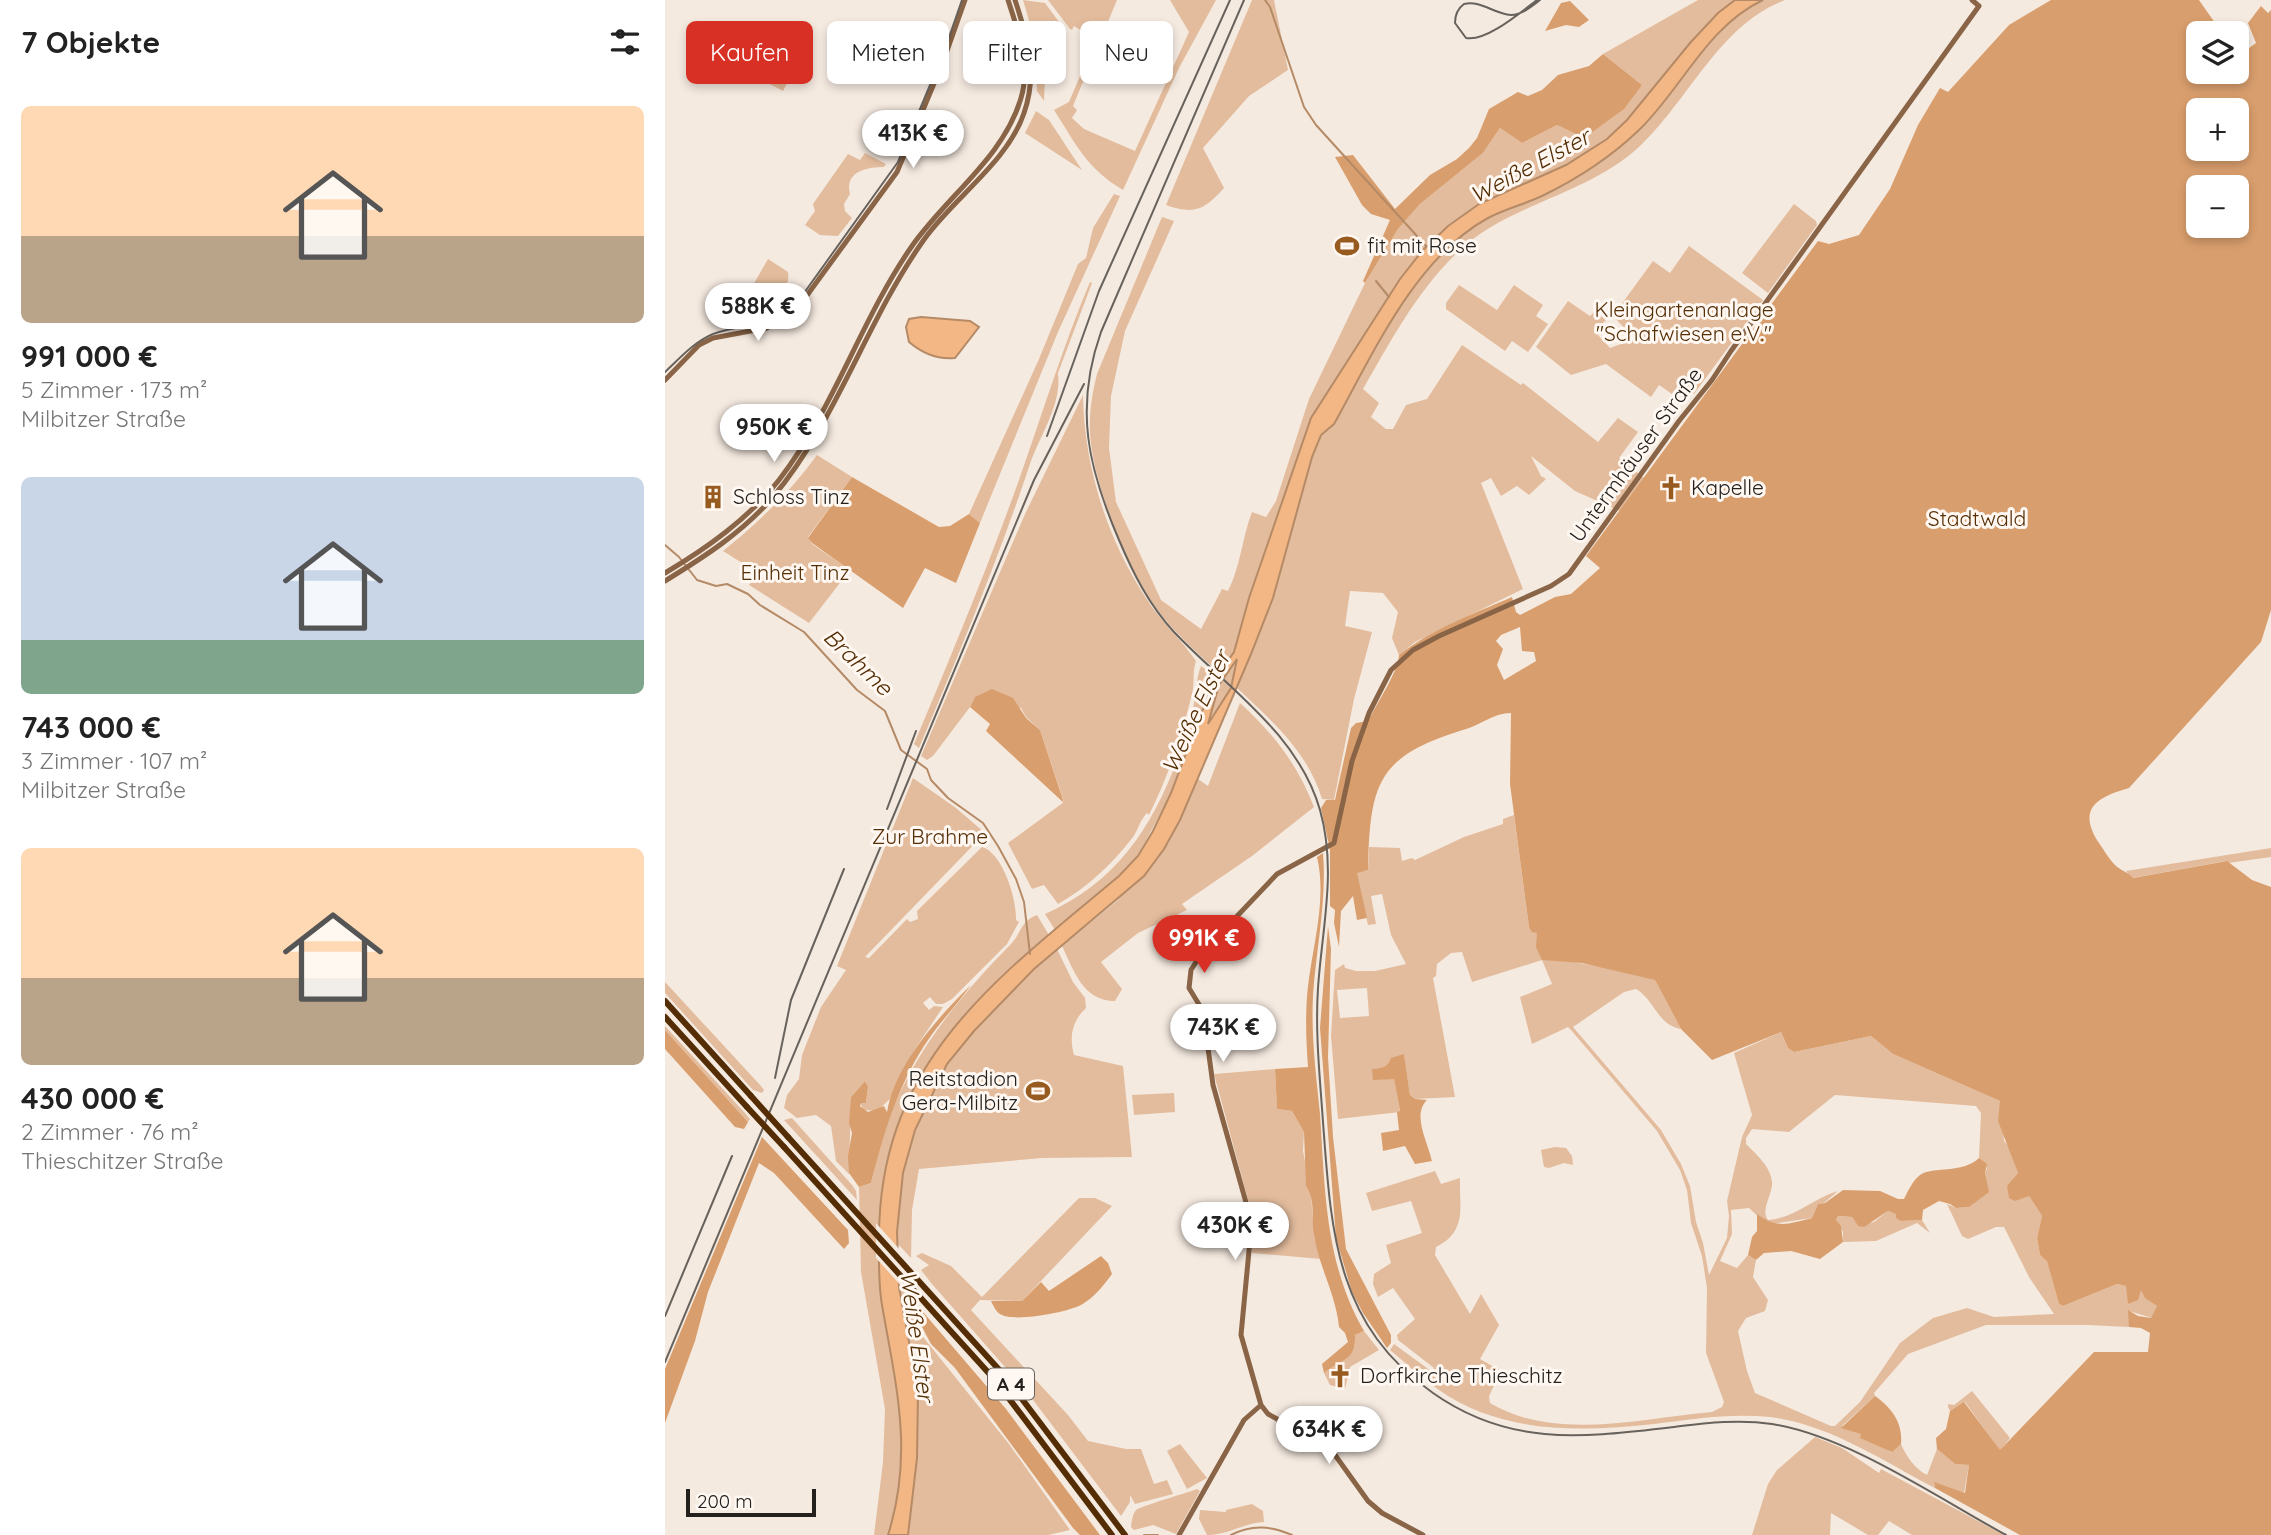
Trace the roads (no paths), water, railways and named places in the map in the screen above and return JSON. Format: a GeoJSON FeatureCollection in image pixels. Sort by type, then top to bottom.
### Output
{"type":"FeatureCollection","features":[{"type":"Feature","properties":{"kind":"highway","name":"A 4"},"geometry":{"type":"LineString","coordinates":[[665,1001],[1003,1374],[1125,1535]]}},
{"type":"Feature","properties":{"kind":"highway","name":"A 4"},"geometry":{"type":"LineString","coordinates":[[665,1017],[1016,1405],[1112,1535]]}},
{"type":"Feature","properties":{"kind":"main road"},"geometry":{"type":"LineString","coordinates":[[665,380],[699,345],[713,338],[767,328],[797,309],[900,166],[943,62],[965,0]]}},
{"type":"Feature","properties":{"kind":"main road"},"geometry":{"type":"LineString","coordinates":[[665,581],[752,519],[790,475],[809,446],[906,267],[946,212],[1004,149],[1022,120],[1024,57],[1008,0]]}},
{"type":"Feature","properties":{"kind":"main road"},"geometry":{"type":"LineString","coordinates":[[1015,0],[1031,61],[1031,86],[1024,101]]}},
{"type":"Feature","properties":{"kind":"main road","name":"Untermhäuser Straße"},"geometry":{"type":"LineString","coordinates":[[1261,1405],[1241,1335],[1251,1230],[1208,1059],[1205,1019],[1189,988],[1191,970],[1206,948],[1277,874],[1334,843],[1352,761],[1369,713],[1388,674],[1413,650],[1551,586],[1569,574],[1679,421],[1712,380],[1759,310],[1979,6],[1972,0]]}},
{"type":"Feature","properties":{"kind":"main road"},"geometry":{"type":"LineString","coordinates":[[665,573],[681,568]]}},
{"type":"Feature","properties":{"kind":"main road"},"geometry":{"type":"LineString","coordinates":[[1179,1535],[1244,1420],[1261,1405],[1268,1413],[1330,1448],[1368,1501],[1382,1513],[1423,1535]]}},
{"type":"Feature","properties":{"kind":"waterway"},"geometry":{"type":"LineString","coordinates":[[1265,0],[1270,7],[1304,107],[1316,125],[1426,246]]}},
{"type":"Feature","properties":{"kind":"waterway"},"geometry":{"type":"LineString","coordinates":[[1376,281],[1389,297]]}},
{"type":"Feature","properties":{"kind":"waterway","name":"Brahme"},"geometry":{"type":"LineString","coordinates":[[665,545],[679,557],[697,580],[716,586],[727,584],[748,594],[760,605],[804,632],[857,690],[885,711],[901,750],[927,769],[931,780],[948,798],[983,823],[998,846],[1016,879],[1024,902],[1030,954]]}},
{"type":"Feature","properties":{"kind":"waterway"},"geometry":{"type":"LineString","coordinates":[[1231,1535],[1261,1527],[1292,1535]]}},
{"type":"Feature","properties":{"kind":"waterway"},"geometry":{"type":"LineString","coordinates":[[1144,1535],[1158,1535]]}},
{"type":"Feature","properties":{"kind":"tram line"},"geometry":{"type":"LineString","coordinates":[[665,372],[706,337],[768,321],[778,317],[799,300],[898,162],[945,49],[962,0]]}},
{"type":"Feature","properties":{"kind":"tram line"},"geometry":{"type":"LineString","coordinates":[[1537,0],[1522,12],[1513,18],[1503,25],[1474,38],[1466,38],[1455,23],[1457,12],[1464,4],[1476,4],[1515,15],[1519,13],[1523,12],[1540,0]]}},
{"type":"Feature","properties":{"kind":"railway"},"geometry":{"type":"LineString","coordinates":[[1047,436],[1099,291],[1230,0]]}},
{"type":"Feature","properties":{"kind":"railway"},"geometry":{"type":"LineString","coordinates":[[1244,0],[1101,332],[1088,386],[1088,438],[1108,514],[1149,600],[1174,632],[1278,734],[1310,782],[1320,810],[1325,832],[1328,877],[1317,1005],[1318,1055],[1335,1237],[1357,1306],[1376,1337],[1400,1366],[1433,1393],[1462,1411],[1491,1423],[1520,1431],[1579,1435],[1723,1422],[1772,1424],[1831,1441],[1862,1455],[2006,1535]]}},
{"type":"Feature","properties":{"kind":"railway"},"geometry":{"type":"LineString","coordinates":[[665,1362],[1034,480],[1084,384]]}},
{"type":"Feature","properties":{"kind":"railway"},"geometry":{"type":"LineString","coordinates":[[887,809],[916,731]]}},
{"type":"Feature","properties":{"kind":"railway"},"geometry":{"type":"LineString","coordinates":[[775,1078],[791,1000],[844,869]]}},
{"type":"Feature","properties":{"kind":"railway"},"geometry":{"type":"LineString","coordinates":[[665,1316],[732,1156]]}},
{"type":"Feature","properties":{"kind":"place","name":"fit mit Rose"},"geometry":{"type":"Point","coordinates":[1347,246]}},
{"type":"Feature","properties":{"kind":"place","name":"Kapelle"},"geometry":{"type":"Point","coordinates":[1671,488]}},
{"type":"Feature","properties":{"kind":"place","name":"Schloss Tinz"},"geometry":{"type":"Point","coordinates":[713,497]}},
{"type":"Feature","properties":{"kind":"place","name":"Reitstadion Gera-Milbitz"},"geometry":{"type":"Point","coordinates":[1038,1091]}},
{"type":"Feature","properties":{"kind":"place","name":"Dorfkirche Thieschitz"},"geometry":{"type":"Point","coordinates":[1340,1376]}},
{"type":"Feature","properties":{"kind":"water label","name":"Weiße Elster"},"geometry":{"type":"Point","coordinates":[1530,166]}},
{"type":"Feature","properties":{"kind":"water label","name":"Weiße Elster"},"geometry":{"type":"Point","coordinates":[1196,712]}},
{"type":"Feature","properties":{"kind":"water label","name":"Weiße Elster"},"geometry":{"type":"Point","coordinates":[917,1336]}},
{"type":"Feature","properties":{"kind":"park label","name":"Kleingartenanlage \"Schafwiesen e.V.\""},"geometry":{"type":"Point","coordinates":[1684,322]}},
{"type":"Feature","properties":{"kind":"park label","name":"Stadtwald"},"geometry":{"type":"Point","coordinates":[1977,519]}},
{"type":"Feature","properties":{"kind":"park label","name":"Einheit Tinz"},"geometry":{"type":"Point","coordinates":[795,573]}},
{"type":"Feature","properties":{"kind":"park label","name":"Zur Brahme"},"geometry":{"type":"Point","coordinates":[930,837]}}]}
